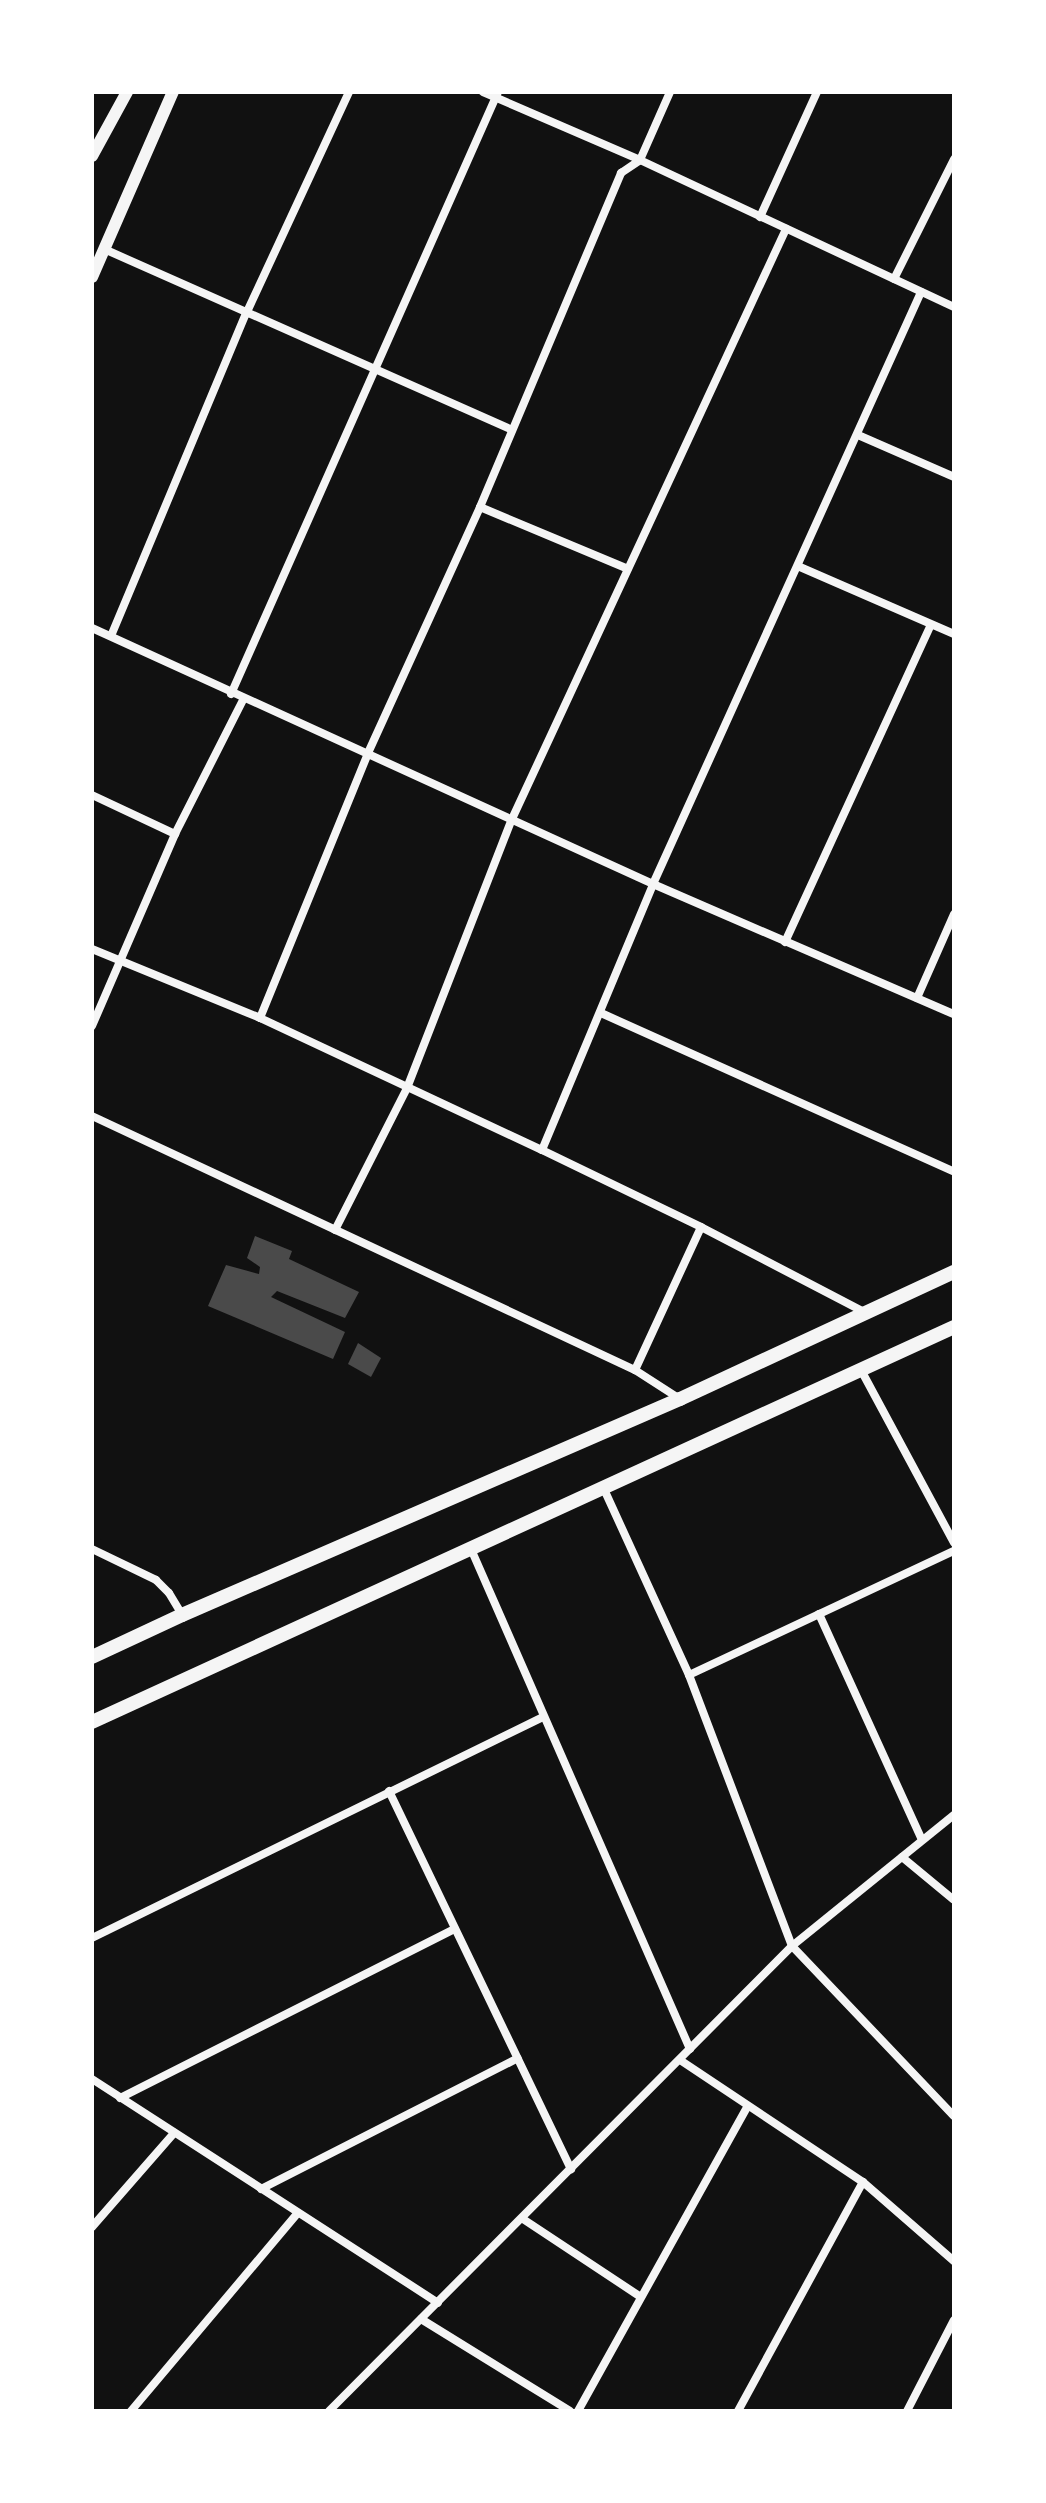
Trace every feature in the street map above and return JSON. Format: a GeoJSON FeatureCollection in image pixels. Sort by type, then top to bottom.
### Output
{"type":"FeatureCollection","features":[{"type":"Feature","properties":{"kind":"main road"},"geometry":{"type":"LineString","coordinates":[[92,1657],[680,1399],[954,1272]]}},
{"type":"Feature","properties":{"kind":"main road"},"geometry":{"type":"LineString","coordinates":[[92,1722],[954,1327]]}},
{"type":"Feature","properties":{"kind":"street"},"geometry":{"type":"LineString","coordinates":[[92,156],[127,92]]}},
{"type":"Feature","properties":{"kind":"street"},"geometry":{"type":"LineString","coordinates":[[92,277],[173,92]]}},
{"type":"Feature","properties":{"kind":"street"},"geometry":{"type":"LineString","coordinates":[[111,636],[246,314],[349,92]]}},
{"type":"Feature","properties":{"kind":"street"},"geometry":{"type":"LineString","coordinates":[[483,92],[496,95],[640,160],[954,307]]}},
{"type":"Feature","properties":{"kind":"street"},"geometry":{"type":"LineString","coordinates":[[260,1018],[368,753],[480,507],[621,173],[640,160],[670,92]]}},
{"type":"Feature","properties":{"kind":"street"},"geometry":{"type":"LineString","coordinates":[[760,217],[817,92]]}},
{"type":"Feature","properties":{"kind":"street"},"geometry":{"type":"LineString","coordinates":[[231,694],[496,95]]}},
{"type":"Feature","properties":{"kind":"street"},"geometry":{"type":"LineString","coordinates":[[894,279],[954,159]]}},
{"type":"Feature","properties":{"kind":"street"},"geometry":{"type":"LineString","coordinates":[[335,1230],[407,1088],[512,819],[786,229]]}},
{"type":"Feature","properties":{"kind":"street"},"geometry":{"type":"LineString","coordinates":[[104,249],[512,430]]}},
{"type":"Feature","properties":{"kind":"street"},"geometry":{"type":"LineString","coordinates":[[542,1150],[653,884],[800,567],[921,292]]}},
{"type":"Feature","properties":{"kind":"street"},"geometry":{"type":"LineString","coordinates":[[858,435],[954,477]]}},
{"type":"Feature","properties":{"kind":"street"},"geometry":{"type":"LineString","coordinates":[[480,507],[628,569]]}},
{"type":"Feature","properties":{"kind":"street"},"geometry":{"type":"LineString","coordinates":[[800,567],[954,634]]}},
{"type":"Feature","properties":{"kind":"street"},"geometry":{"type":"LineString","coordinates":[[785,942],[931,625]]}},
{"type":"Feature","properties":{"kind":"street"},"geometry":{"type":"LineString","coordinates":[[92,628],[243,700],[368,753],[653,884],[954,1014]]}},
{"type":"Feature","properties":{"kind":"street"},"geometry":{"type":"LineString","coordinates":[[92,1026],[175,834],[243,700]]}},
{"type":"Feature","properties":{"kind":"street"},"geometry":{"type":"LineString","coordinates":[[92,795],[175,834]]}},
{"type":"Feature","properties":{"kind":"street"},"geometry":{"type":"LineString","coordinates":[[917,998],[954,914]]}},
{"type":"Feature","properties":{"kind":"street"},"geometry":{"type":"LineString","coordinates":[[92,949],[260,1018],[542,1150],[701,1227],[864,1312]]}},
{"type":"Feature","properties":{"kind":"street"},"geometry":{"type":"LineString","coordinates":[[601,1013],[954,1172]]}},
{"type":"Feature","properties":{"kind":"street"},"geometry":{"type":"LineString","coordinates":[[92,1116],[635,1370],[680,1399]]}},
{"type":"Feature","properties":{"kind":"street"},"geometry":{"type":"LineString","coordinates":[[635,1370],[701,1227]]}},
{"type":"Feature","properties":{"kind":"street"},"geometry":{"type":"LineString","coordinates":[[861,1370],[954,1543]]}},
{"type":"Feature","properties":{"kind":"street"},"geometry":{"type":"LineString","coordinates":[[603,1487],[689,1675],[792,1946],[954,2116]]}},
{"type":"Feature","properties":{"kind":"street"},"geometry":{"type":"LineString","coordinates":[[92,1549],[156,1580],[169,1593],[182,1615]]}},
{"type":"Feature","properties":{"kind":"street"},"geometry":{"type":"LineString","coordinates":[[471,1549],[690,2049]]}},
{"type":"Feature","properties":{"kind":"street"},"geometry":{"type":"LineString","coordinates":[[689,1675],[954,1551]]}},
{"type":"Feature","properties":{"kind":"street"},"geometry":{"type":"LineString","coordinates":[[819,1614],[922,1840]]}},
{"type":"Feature","properties":{"kind":"street"},"geometry":{"type":"LineString","coordinates":[[92,1938],[543,1717]]}},
{"type":"Feature","properties":{"kind":"street"},"geometry":{"type":"LineString","coordinates":[[389,1791],[571,2170]]}},
{"type":"Feature","properties":{"kind":"street"},"geometry":{"type":"LineString","coordinates":[[329,2411],[792,1946],[954,1815]]}},
{"type":"Feature","properties":{"kind":"street"},"geometry":{"type":"LineString","coordinates":[[902,1857],[954,1900]]}},
{"type":"Feature","properties":{"kind":"street"},"geometry":{"type":"LineString","coordinates":[[120,2098],[455,1929]]}},
{"type":"Feature","properties":{"kind":"street"},"geometry":{"type":"LineString","coordinates":[[261,2189],[518,2058]]}},
{"type":"Feature","properties":{"kind":"street"},"geometry":{"type":"LineString","coordinates":[[680,2060],[863,2182],[954,2261]]}},
{"type":"Feature","properties":{"kind":"street"},"geometry":{"type":"LineString","coordinates":[[92,2079],[438,2303]]}},
{"type":"Feature","properties":{"kind":"street"},"geometry":{"type":"LineString","coordinates":[[578,2411],[748,2106]]}},
{"type":"Feature","properties":{"kind":"street"},"geometry":{"type":"LineString","coordinates":[[92,2227],[174,2133]]}},
{"type":"Feature","properties":{"kind":"street"},"geometry":{"type":"LineString","coordinates":[[738,2411],[863,2182]]}},
{"type":"Feature","properties":{"kind":"street"},"geometry":{"type":"LineString","coordinates":[[131,2411],[298,2213]]}},
{"type":"Feature","properties":{"kind":"street"},"geometry":{"type":"LineString","coordinates":[[523,2219],[641,2297]]}},
{"type":"Feature","properties":{"kind":"street"},"geometry":{"type":"LineString","coordinates":[[421,2319],[570,2411]]}},
{"type":"Feature","properties":{"kind":"street"},"geometry":{"type":"LineString","coordinates":[[907,2411],[954,2320]]}},
{"type":"Feature","properties":{"kind":"building"},"geometry":{"type":"Polygon","coordinates":[[[255,1236],[292,1251],[289,1259],[359,1292],[345,1318],[277,1291],[271,1297],[345,1332],[333,1359],[208,1306],[226,1265],[259,1274],[260,1267],[247,1258],[255,1236]]]}},
{"type":"Feature","properties":{"kind":"building"},"geometry":{"type":"Polygon","coordinates":[[[358,1343],[381,1358],[371,1377],[348,1364],[358,1343]]]}}]}
